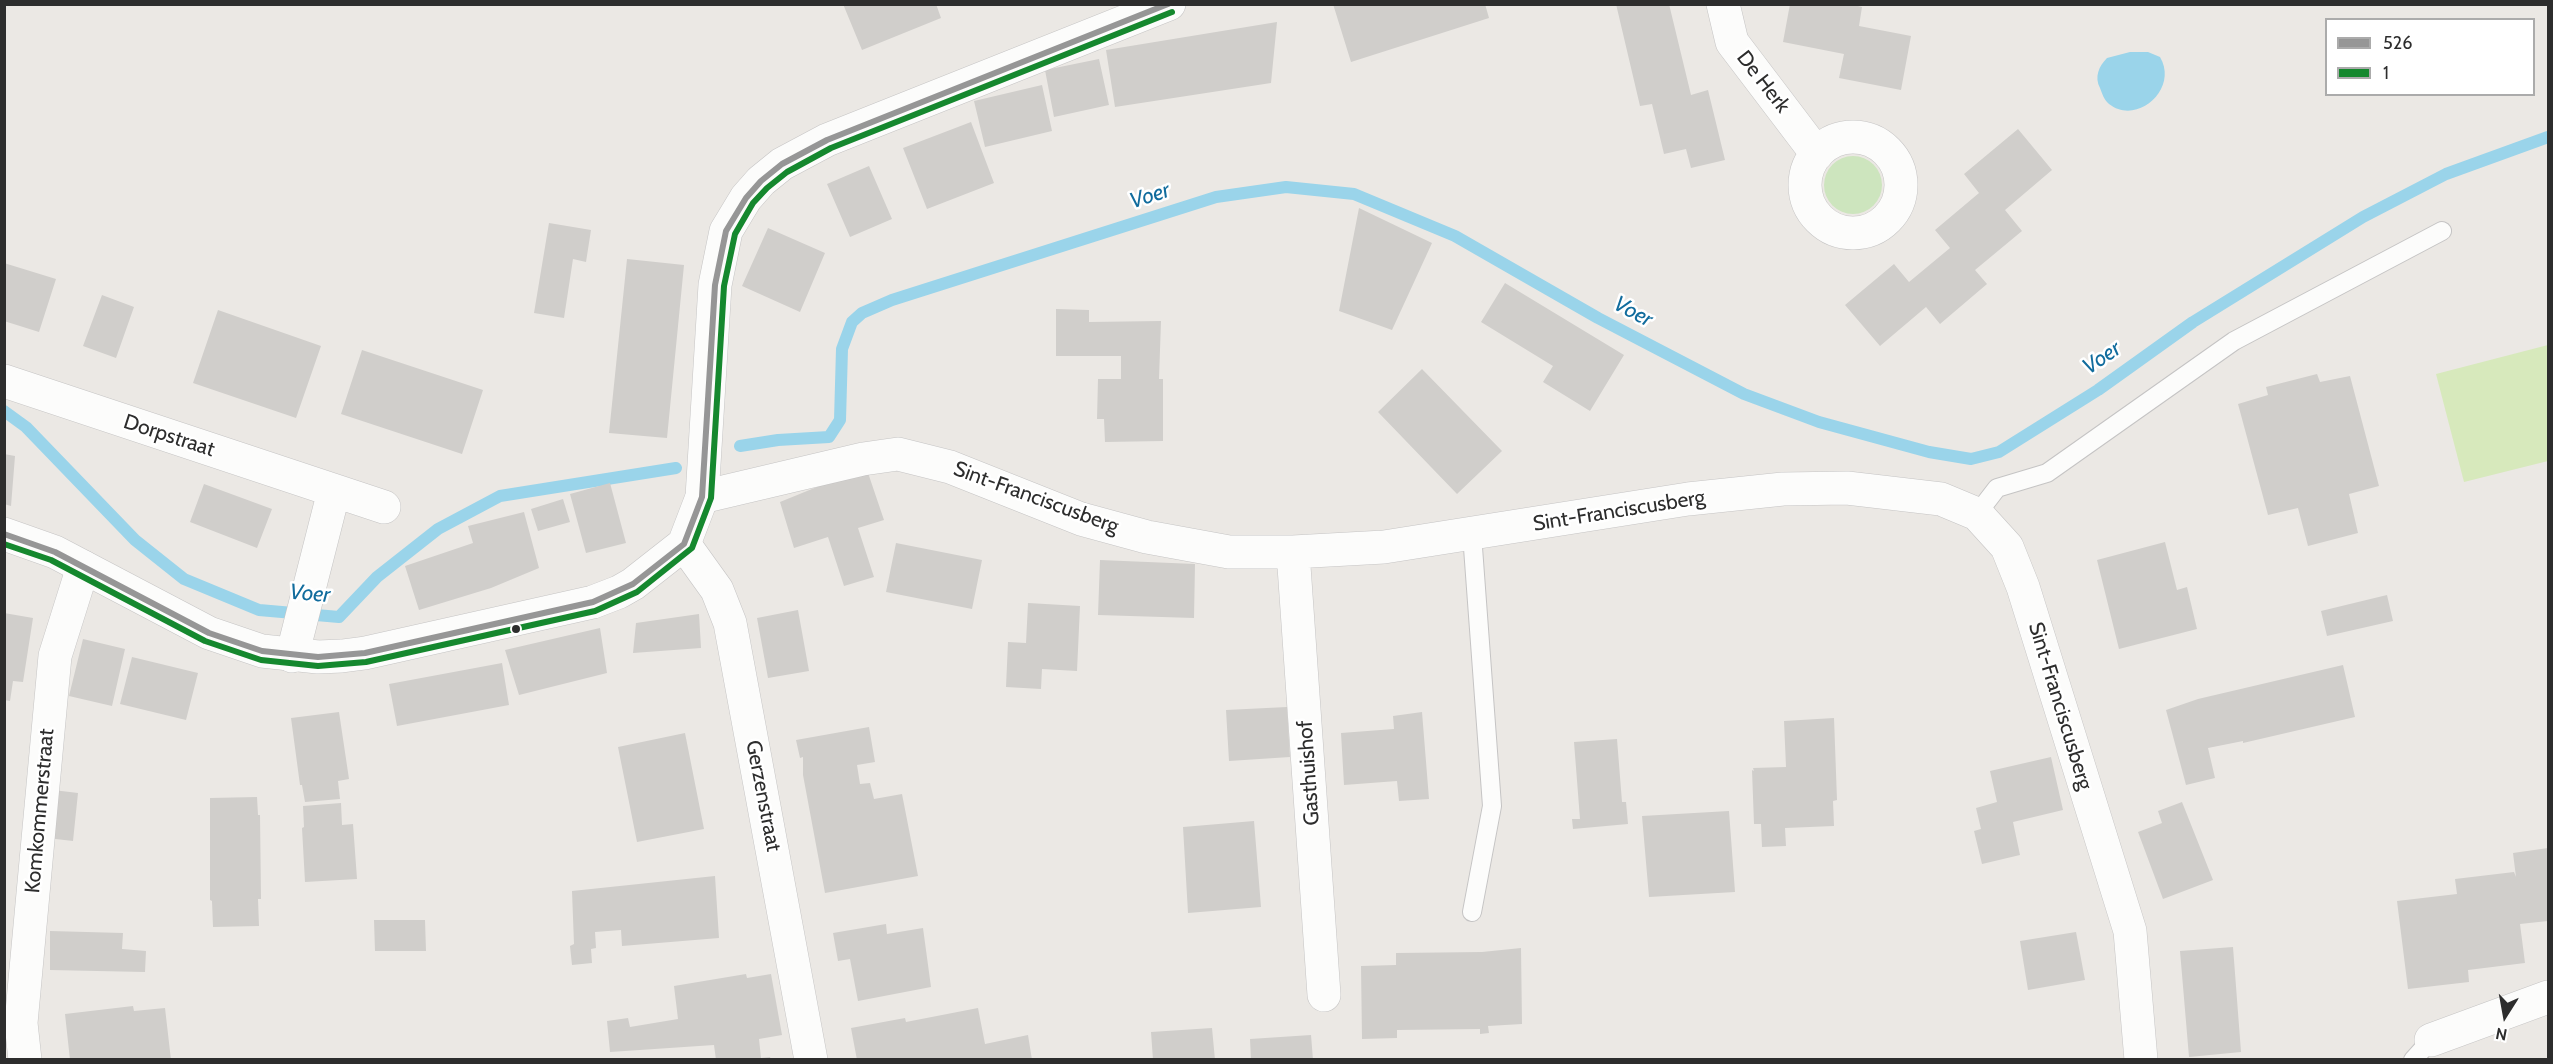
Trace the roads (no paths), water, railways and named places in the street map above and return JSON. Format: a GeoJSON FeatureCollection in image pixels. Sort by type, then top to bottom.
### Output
{"type":"FeatureCollection","features":[{"type":"Feature","properties":{"kind":"street","name":"De Herk"},"geometry":{"type":"LineString","coordinates":[[1723,4],[1732,42],[1817,154]]}},
{"type":"Feature","properties":{"kind":"street"},"geometry":{"type":"LineString","coordinates":[[4,534],[28,541],[83,567],[209,633],[236,643],[294,647],[318,657],[366,653],[593,602],[619,592],[633,584],[684,544],[702,497],[715,285],[719,256],[726,231],[753,189],[782,164],[827,140],[1162,6]]}},
{"type":"Feature","properties":{"kind":"street","name":"Dorpstraat"},"geometry":{"type":"LineString","coordinates":[[4,381],[384,507]]}},
{"type":"Feature","properties":{"kind":"street","name":"Sint-Franciscusberg"},"geometry":{"type":"LineString","coordinates":[[702,497],[863,459],[898,454],[950,467],[1081,519],[1147,537],[1229,552],[1384,548],[1688,499],[1783,489],[1847,488],[1941,499],[1977,514],[2007,547],[2023,587],[2130,931],[2140,1059]]}},
{"type":"Feature","properties":{"kind":"street"},"geometry":{"type":"LineString","coordinates":[[294,647],[334,491]]}},
{"type":"Feature","properties":{"kind":"street","name":"Gerzenstraat"},"geometry":{"type":"LineString","coordinates":[[684,544],[717,590],[730,623],[812,1059]]}},
{"type":"Feature","properties":{"kind":"street","name":"Gasthuishof"},"geometry":{"type":"LineString","coordinates":[[1293,552],[1324,995]]}},
{"type":"Feature","properties":{"kind":"street","name":"Komkommerstraat"},"geometry":{"type":"LineString","coordinates":[[25,1059],[21,1023],[55,656],[83,567]]}},
{"type":"Feature","properties":{"kind":"street"},"geometry":{"type":"LineString","coordinates":[[2422,1050],[2548,997]]}},
{"type":"Feature","properties":{"kind":"lane"},"geometry":{"type":"LineString","coordinates":[[1977,514],[1997,488],[2047,473],[2234,341],[2442,231]]}},
{"type":"Feature","properties":{"kind":"lane"},"geometry":{"type":"LineString","coordinates":[[1472,534],[1492,806],[1472,912]]}},
{"type":"Feature","properties":{"kind":"water"},"geometry":{"type":"Polygon","coordinates":[[[2130,52],[2148,52],[2160,57],[2164,69],[2164,81],[2160,92],[2152,101],[2142,107],[2120,110],[2106,101],[2097,76],[2107,58],[2130,52]]]}},
{"type":"Feature","properties":{"kind":"waterway","name":"Voer"},"geometry":{"type":"LineString","coordinates":[[740,446],[778,440],[829,437],[840,420],[842,349],[852,322],[862,313],[892,300],[1216,197],[1286,187],[1354,194],[1455,236],[1598,318],[1744,394],[1819,422],[1929,452],[1971,459],[1999,452],[2098,390],[2193,322],[2363,217],[2446,174],[2548,137]]}},
{"type":"Feature","properties":{"kind":"waterway","name":"Voer"},"geometry":{"type":"LineString","coordinates":[[4,411],[26,427],[135,540],[184,579],[259,610],[339,617],[377,577],[438,529],[500,496],[676,468]]}}]}
